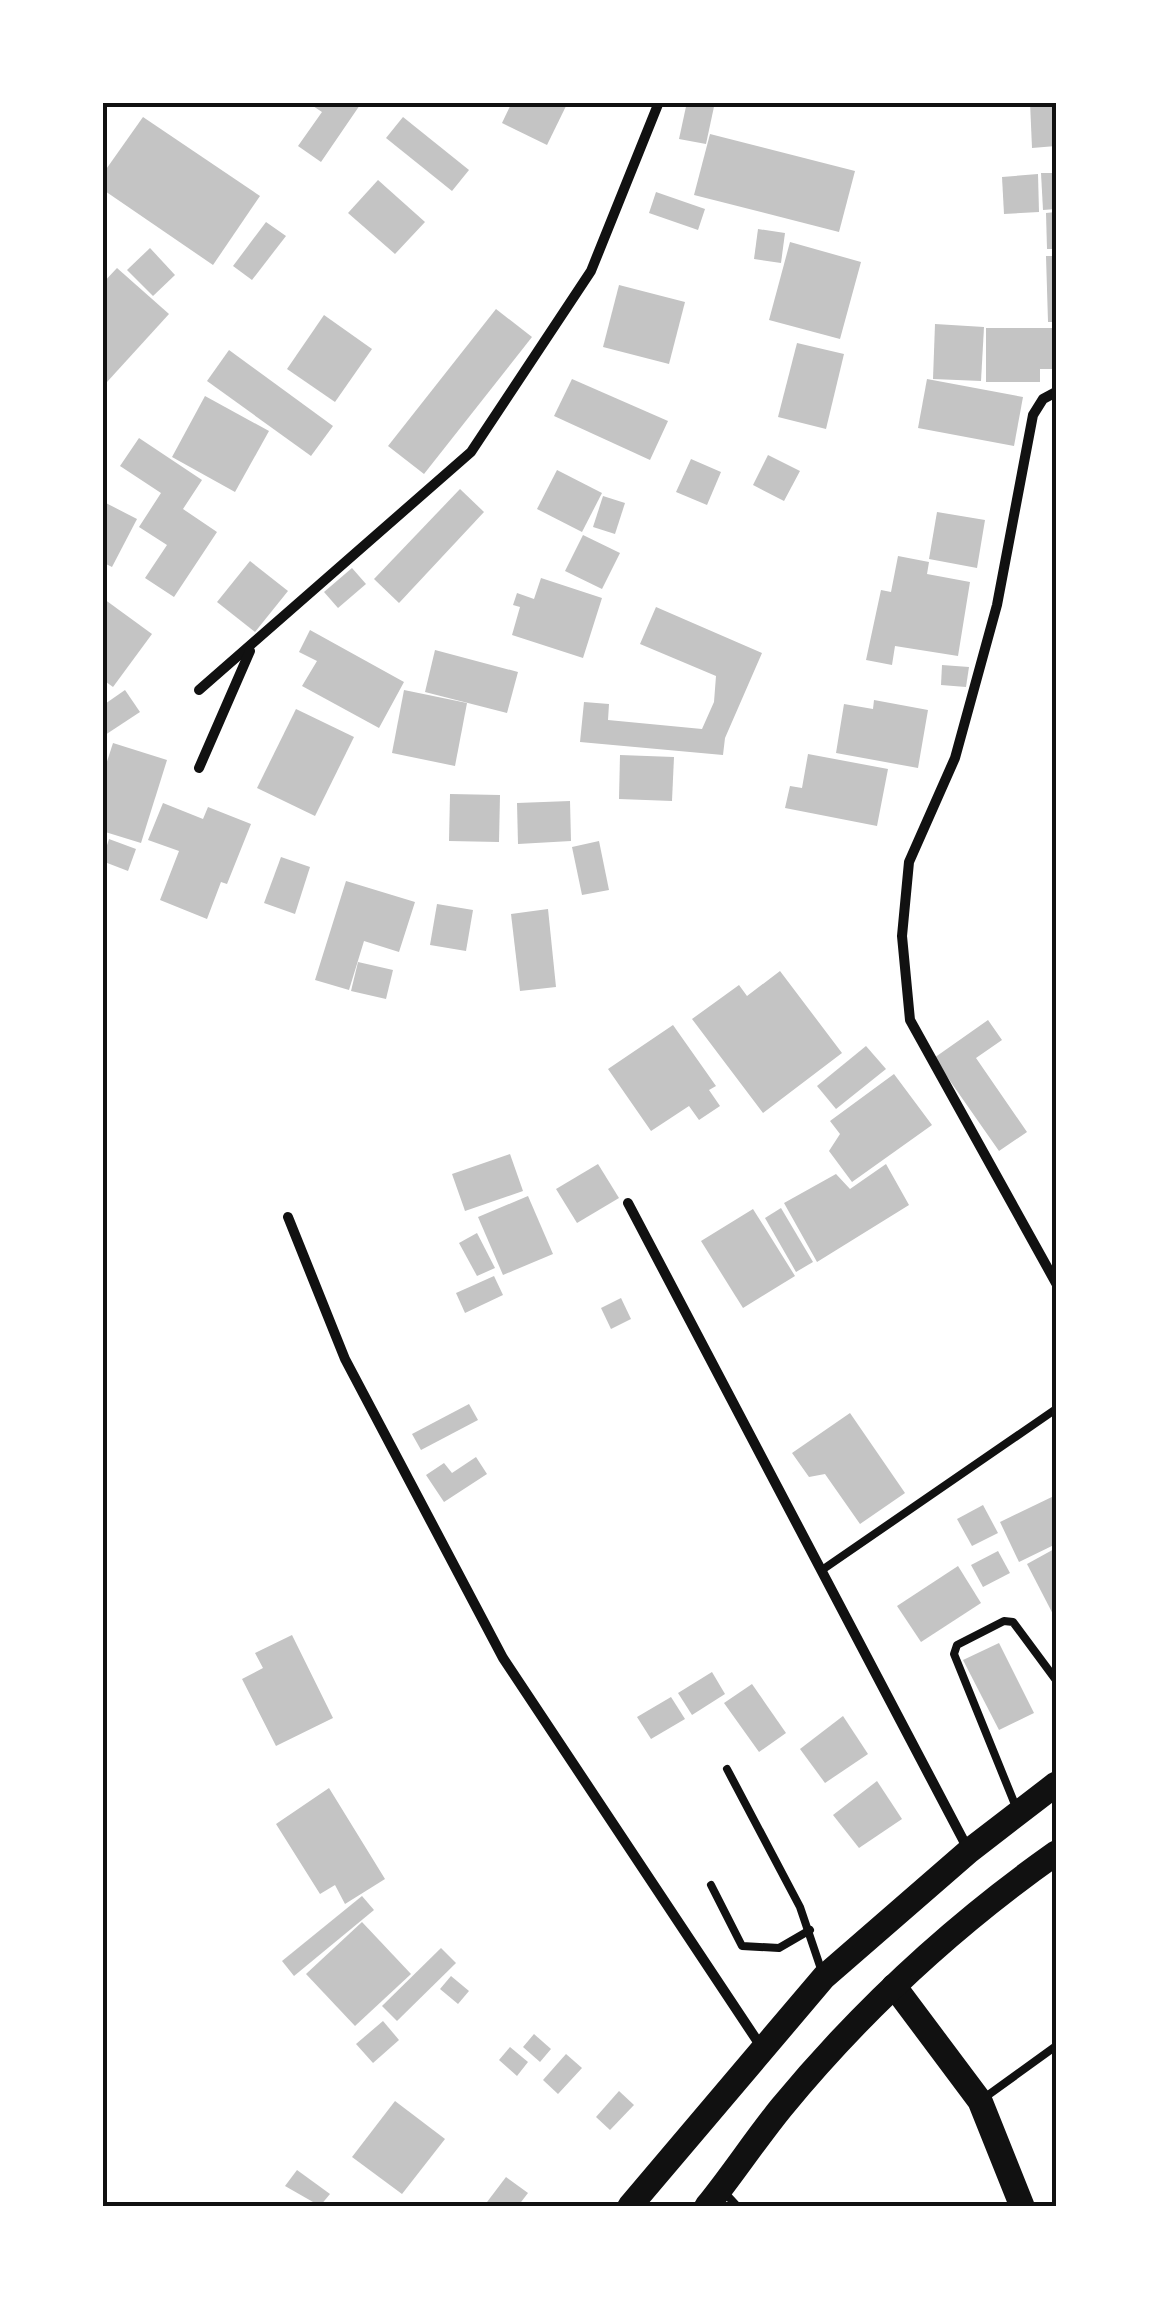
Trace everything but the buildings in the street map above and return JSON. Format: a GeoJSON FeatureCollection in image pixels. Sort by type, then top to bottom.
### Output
{"type":"FeatureCollection","features":[{"type":"Feature","properties":{"kind":"main road"},"geometry":{"type":"LineString","coordinates":[[630,2206],[824,1977],[969,1852],[1056,1784]]}},
{"type":"Feature","properties":{"kind":"main road"},"geometry":{"type":"LineString","coordinates":[[722,2201],[781,2108],[894,1986],[1056,1853]]}},
{"type":"Feature","properties":{"kind":"main road"},"geometry":{"type":"LineString","coordinates":[[894,1986],[980,2101],[1022,2206]]}},
{"type":"Feature","properties":{"kind":"street"},"geometry":{"type":"LineString","coordinates":[[199,690],[471,452],[591,271],[658,102]]}},
{"type":"Feature","properties":{"kind":"street"},"geometry":{"type":"LineString","coordinates":[[1056,392],[1043,399],[1033,415],[997,605],[955,758],[909,862],[902,936],[910,1020],[1056,1283]]}},
{"type":"Feature","properties":{"kind":"street"},"geometry":{"type":"LineString","coordinates":[[199,768],[253,646]]}},
{"type":"Feature","properties":{"kind":"street"},"geometry":{"type":"LineString","coordinates":[[628,1203],[969,1852]]}},
{"type":"Feature","properties":{"kind":"street"},"geometry":{"type":"LineString","coordinates":[[288,1216],[345,1359],[503,1658],[763,2049]]}},
{"type":"Feature","properties":{"kind":"lane"},"geometry":{"type":"LineString","coordinates":[[822,1570],[1056,1410]]}},
{"type":"Feature","properties":{"kind":"lane"},"geometry":{"type":"LineString","coordinates":[[1018,1814],[954,1654],[957,1645],[1004,1621],[1014,1622],[1056,1680]]}},
{"type":"Feature","properties":{"kind":"lane"},"geometry":{"type":"LineString","coordinates":[[726,1769],[810,1930],[824,1977]]}},
{"type":"Feature","properties":{"kind":"lane"},"geometry":{"type":"LineString","coordinates":[[712,1885],[742,1946],[779,1948],[810,1930]]}},
{"type":"Feature","properties":{"kind":"lane"},"geometry":{"type":"LineString","coordinates":[[980,2101],[1056,2046]]}}]}
